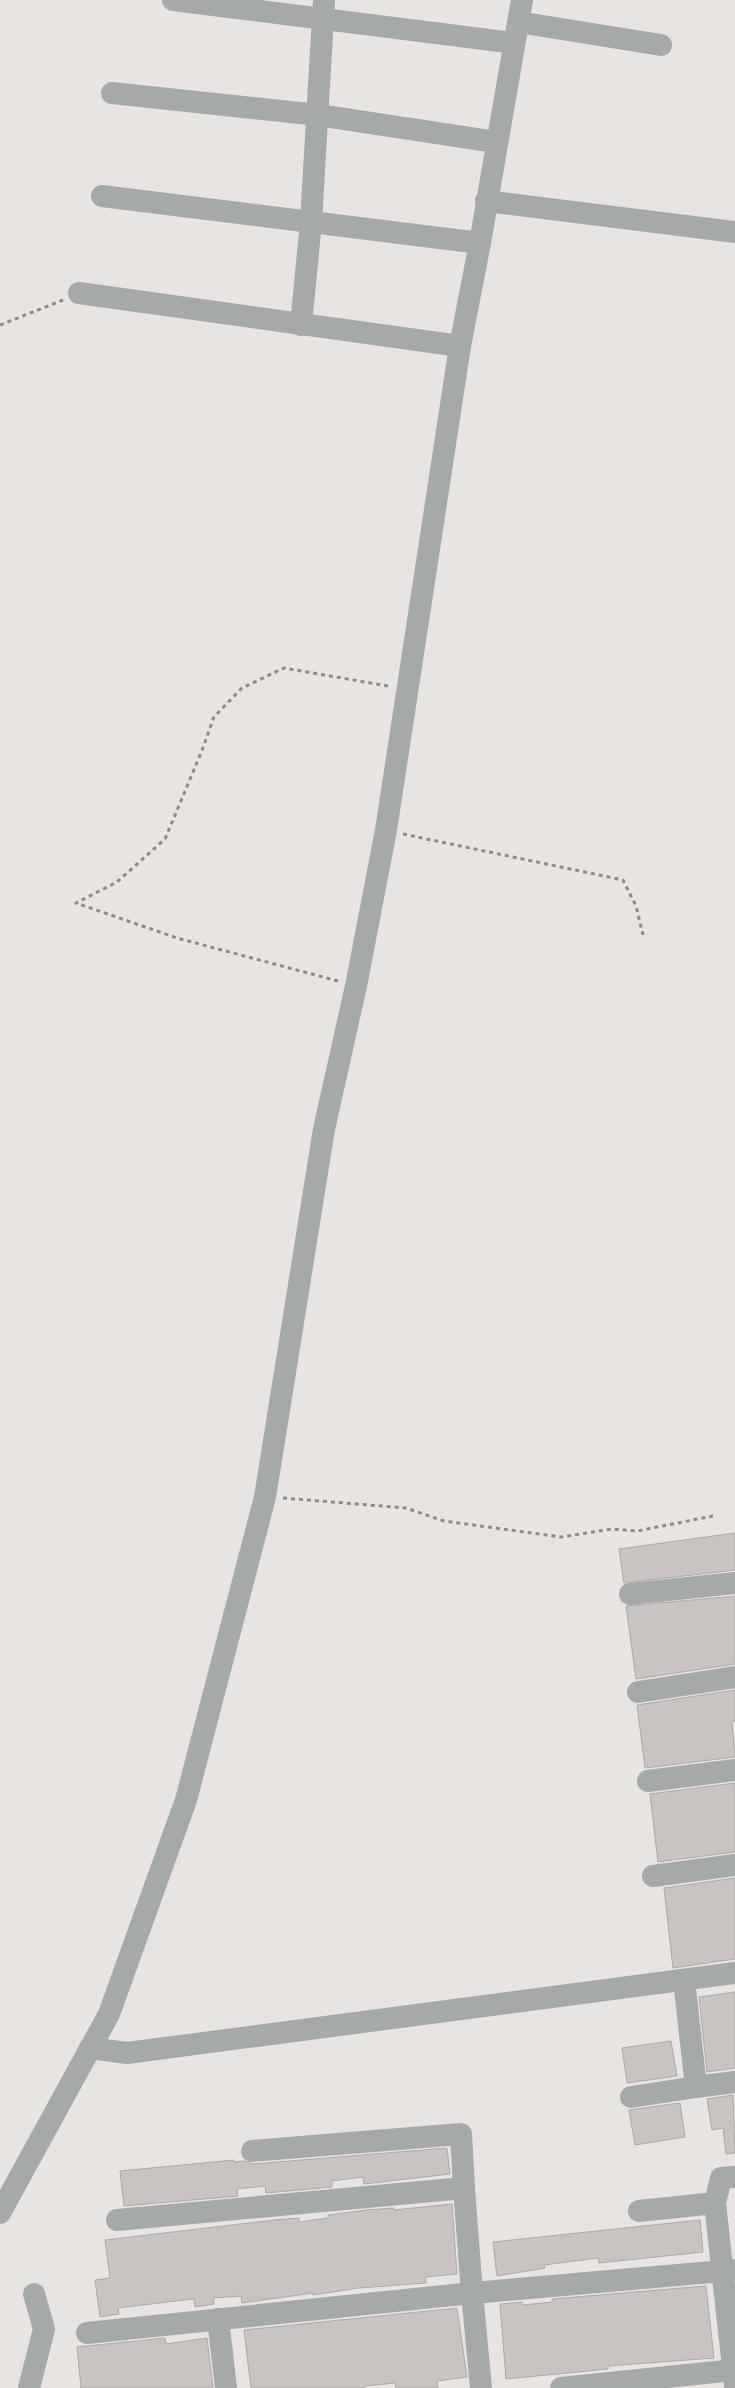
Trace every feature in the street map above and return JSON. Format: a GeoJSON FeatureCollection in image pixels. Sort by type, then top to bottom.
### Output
{"type":"FeatureCollection","features":[{"type":"Feature","properties":{"kind":"street"},"geometry":{"type":"LineString","coordinates":[[173,0],[324,9],[516,32],[661,45]]}},
{"type":"Feature","properties":{"kind":"street"},"geometry":{"type":"LineString","coordinates":[[0,2213],[109,2014],[186,1800],[265,1497],[324,1129],[356,986],[386,830],[460,346],[480,243],[522,0]]}},
{"type":"Feature","properties":{"kind":"street"},"geometry":{"type":"LineString","coordinates":[[301,325],[312,222],[324,9]]}},
{"type":"Feature","properties":{"kind":"street"},"geometry":{"type":"LineString","coordinates":[[112,93],[318,115],[496,142]]}},
{"type":"Feature","properties":{"kind":"street"},"geometry":{"type":"LineString","coordinates":[[102,196],[480,243]]}},
{"type":"Feature","properties":{"kind":"street"},"geometry":{"type":"LineString","coordinates":[[486,201],[735,232]]}},
{"type":"Feature","properties":{"kind":"street"},"geometry":{"type":"LineString","coordinates":[[80,293],[460,346]]}},
{"type":"Feature","properties":{"kind":"street"},"geometry":{"type":"LineString","coordinates":[[630,1594],[735,1583]]}},
{"type":"Feature","properties":{"kind":"street"},"geometry":{"type":"LineString","coordinates":[[638,1692],[735,1677]]}},
{"type":"Feature","properties":{"kind":"street"},"geometry":{"type":"LineString","coordinates":[[648,1781],[735,1770]]}},
{"type":"Feature","properties":{"kind":"street"},"geometry":{"type":"LineString","coordinates":[[653,1876],[735,1865]]}},
{"type":"Feature","properties":{"kind":"street"},"geometry":{"type":"LineString","coordinates":[[90,2048],[127,2053],[735,1973]]}},
{"type":"Feature","properties":{"kind":"street"},"geometry":{"type":"LineString","coordinates":[[684,1980],[696,2087]]}},
{"type":"Feature","properties":{"kind":"street"},"geometry":{"type":"LineString","coordinates":[[631,2098],[735,2082]]}},
{"type":"Feature","properties":{"kind":"street"},"geometry":{"type":"LineString","coordinates":[[252,2151],[461,2134],[472,2293],[481,2388]]}},
{"type":"Feature","properties":{"kind":"street"},"geometry":{"type":"LineString","coordinates":[[561,2388],[735,2376],[729,2271],[715,2203],[721,2178],[735,2176]]}},
{"type":"Feature","properties":{"kind":"street"},"geometry":{"type":"LineString","coordinates":[[117,2220],[464,2188]]}},
{"type":"Feature","properties":{"kind":"street"},"geometry":{"type":"LineString","coordinates":[[639,2211],[715,2203]]}},
{"type":"Feature","properties":{"kind":"street"},"geometry":{"type":"LineString","coordinates":[[87,2333],[472,2293],[729,2271]]}},
{"type":"Feature","properties":{"kind":"street"},"geometry":{"type":"LineString","coordinates":[[29,2388],[44,2329],[34,2294]]}},
{"type":"Feature","properties":{"kind":"street"},"geometry":{"type":"LineString","coordinates":[[218,2319],[226,2388]]}},
{"type":"Feature","properties":{"kind":"path"},"geometry":{"type":"LineString","coordinates":[[0,325],[80,293]]}},
{"type":"Feature","properties":{"kind":"path"},"geometry":{"type":"LineString","coordinates":[[356,986],[177,938],[76,903],[117,882],[165,839],[202,753],[214,717],[242,688],[284,668],[353,681],[407,688]]}},
{"type":"Feature","properties":{"kind":"path"},"geometry":{"type":"LineString","coordinates":[[386,830],[623,880],[636,906],[643,936]]}},
{"type":"Feature","properties":{"kind":"path"},"geometry":{"type":"LineString","coordinates":[[265,1497],[406,1508],[444,1522],[561,1537],[612,1529],[638,1531],[713,1516]]}},
{"type":"Feature","properties":{"kind":"building"},"geometry":{"type":"Polygon","coordinates":[[[735,1533],[735,1570],[624,1583],[619,1549],[735,1533]]]}},
{"type":"Feature","properties":{"kind":"building"},"geometry":{"type":"Polygon","coordinates":[[[735,1596],[735,1664],[636,1679],[626,1606],[735,1596]]]}},
{"type":"Feature","properties":{"kind":"building"},"geometry":{"type":"Polygon","coordinates":[[[735,1690],[735,1721],[732,1722],[735,1757],[645,1768],[637,1705],[735,1690]]]}},
{"type":"Feature","properties":{"kind":"building"},"geometry":{"type":"Polygon","coordinates":[[[735,1783],[735,1852],[658,1862],[650,1794],[735,1783]]]}},
{"type":"Feature","properties":{"kind":"building"},"geometry":{"type":"Polygon","coordinates":[[[735,1878],[735,1959],[673,1968],[664,1888],[735,1878]]]}},
{"type":"Feature","properties":{"kind":"building"},"geometry":{"type":"Polygon","coordinates":[[[735,1992],[735,2068],[707,2072],[699,1997],[735,1992]]]}},
{"type":"Feature","properties":{"kind":"building"},"geometry":{"type":"Polygon","coordinates":[[[671,2041],[677,2076],[627,2083],[622,2048],[671,2041]]]}},
{"type":"Feature","properties":{"kind":"building"},"geometry":{"type":"Polygon","coordinates":[[[733,2095],[735,2153],[726,2154],[723,2128],[712,2130],[707,2099],[733,2095]]]}},
{"type":"Feature","properties":{"kind":"building"},"geometry":{"type":"Polygon","coordinates":[[[680,2103],[685,2137],[635,2145],[629,2110],[680,2103]]]}},
{"type":"Feature","properties":{"kind":"building"},"geometry":{"type":"Polygon","coordinates":[[[447,2148],[450,2174],[364,2184],[363,2177],[332,2181],[332,2187],[266,2193],[265,2186],[237,2189],[238,2196],[124,2206],[120,2171],[234,2160],[234,2162],[244,2161],[253,2164],[447,2148]]]}},
{"type":"Feature","properties":{"kind":"building"},"geometry":{"type":"Polygon","coordinates":[[[452,2204],[457,2274],[426,2277],[426,2283],[359,2288],[313,2295],[313,2293],[242,2303],[241,2296],[213,2298],[214,2304],[195,2307],[194,2299],[167,2302],[118,2308],[119,2314],[100,2317],[95,2280],[110,2278],[105,2240],[274,2220],[299,2218],[299,2222],[328,2218],[328,2215],[366,2210],[394,2208],[394,2210],[452,2204]]]}},
{"type":"Feature","properties":{"kind":"building"},"geometry":{"type":"Polygon","coordinates":[[[700,2220],[703,2252],[599,2263],[598,2258],[544,2265],[545,2268],[497,2276],[493,2242],[700,2220]]]}},
{"type":"Feature","properties":{"kind":"building"},"geometry":{"type":"Polygon","coordinates":[[[706,2286],[714,2358],[608,2366],[608,2369],[506,2379],[500,2304],[522,2302],[523,2305],[552,2302],[552,2299],[706,2286]]]}},
{"type":"Feature","properties":{"kind":"building"},"geometry":{"type":"Polygon","coordinates":[[[457,2308],[467,2377],[437,2381],[438,2388],[396,2388],[395,2383],[365,2386],[365,2388],[251,2388],[244,2330],[457,2308]]]}},
{"type":"Feature","properties":{"kind":"building"},"geometry":{"type":"Polygon","coordinates":[[[165,2338],[166,2344],[207,2338],[213,2388],[81,2388],[77,2347],[165,2338]]]}}]}
